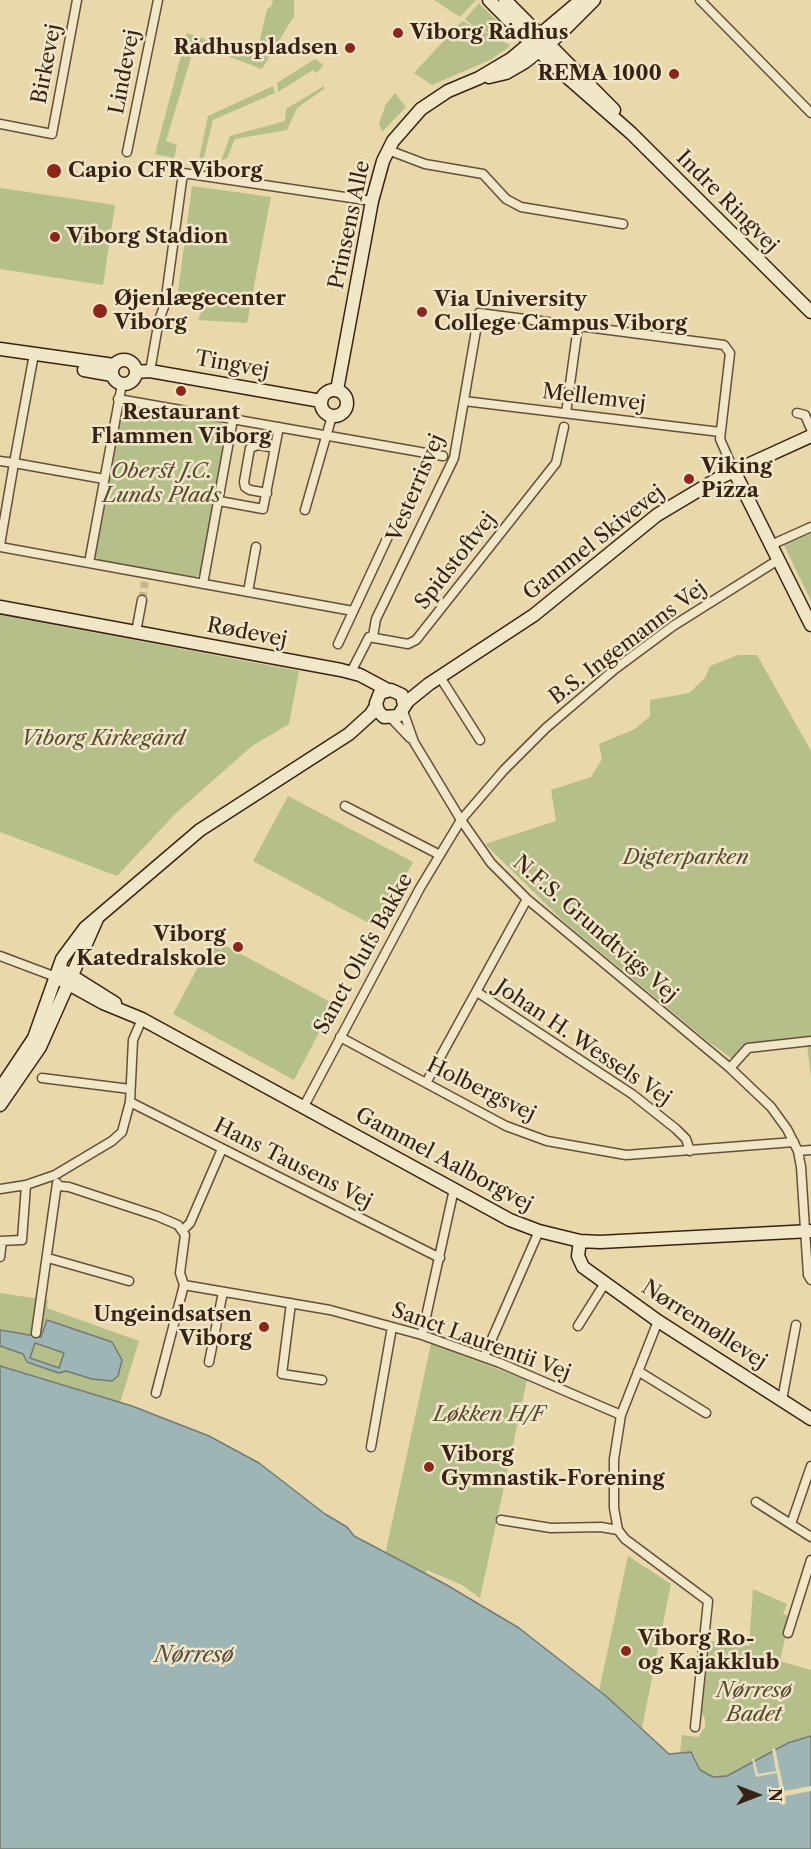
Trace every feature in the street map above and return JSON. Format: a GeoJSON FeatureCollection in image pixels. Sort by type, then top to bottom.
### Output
{"type":"FeatureCollection","features":[{"type":"Feature","properties":{"kind":"street","name":"Birkevej"},"geometry":{"type":"LineString","coordinates":[[0,124],[52,134],[77,0]]}},
{"type":"Feature","properties":{"kind":"street","name":"Lindevej"},"geometry":{"type":"LineString","coordinates":[[127,152],[158,0]]}},
{"type":"Feature","properties":{"kind":"street","name":"Indre Ringvej"},"geometry":{"type":"LineString","coordinates":[[489,0],[540,43],[811,317]]}},
{"type":"Feature","properties":{"kind":"street","name":"Indre Ringvej"},"geometry":{"type":"LineString","coordinates":[[505,0],[540,43]]}},
{"type":"Feature","properties":{"kind":"street"},"geometry":{"type":"LineString","coordinates":[[540,43],[581,0]]}},
{"type":"Feature","properties":{"kind":"street"},"geometry":{"type":"LineString","coordinates":[[540,43],[594,0]]}},
{"type":"Feature","properties":{"kind":"street"},"geometry":{"type":"LineString","coordinates":[[700,0],[811,112]]}},
{"type":"Feature","properties":{"kind":"street","name":"Prinsens Alle"},"geometry":{"type":"LineString","coordinates":[[337,390],[372,201],[388,150],[408,121],[421,109],[448,91],[479,78],[540,43]]}},
{"type":"Feature","properties":{"kind":"street"},"geometry":{"type":"LineString","coordinates":[[388,150],[424,164],[483,174],[491,179],[506,199],[521,207],[623,224]]}},
{"type":"Feature","properties":{"kind":"street"},"geometry":{"type":"LineString","coordinates":[[150,371],[159,320],[165,304],[183,173],[372,201]]}},
{"type":"Feature","properties":{"kind":"street","name":"Indre Ringvej"},"geometry":{"type":"LineString","coordinates":[[795,299],[811,312]]}},
{"type":"Feature","properties":{"kind":"street","name":"Vesterrisvej"},"geometry":{"type":"LineString","coordinates":[[373,636],[376,619],[454,458],[479,313],[578,326]]}},
{"type":"Feature","properties":{"kind":"street"},"geometry":{"type":"LineString","coordinates":[[566,413],[578,326],[724,345],[728,348],[730,362],[720,432],[723,447],[811,625]]}},
{"type":"Feature","properties":{"kind":"street"},"geometry":{"type":"LineString","coordinates":[[0,350],[33,358],[113,370],[122,384],[89,563]]}},
{"type":"Feature","properties":{"kind":"street"},"geometry":{"type":"LineString","coordinates":[[0,357],[33,358]]}},
{"type":"Feature","properties":{"kind":"street"},"geometry":{"type":"LineString","coordinates":[[33,358],[0,546],[89,563],[146,578],[203,584],[353,611]]}},
{"type":"Feature","properties":{"kind":"street"},"geometry":{"type":"LineString","coordinates":[[113,370],[122,360],[129,360],[134,365],[136,372],[133,380],[122,384]]}},
{"type":"Feature","properties":{"kind":"street","name":"Tingvej"},"geometry":{"type":"LineString","coordinates":[[136,372],[150,371],[321,401]]}},
{"type":"Feature","properties":{"kind":"street"},"geometry":{"type":"LineString","coordinates":[[337,390],[345,395],[347,406],[340,415],[332,416],[322,409],[321,401],[327,392],[337,390]]}},
{"type":"Feature","properties":{"kind":"street"},"geometry":{"type":"LineString","coordinates":[[118,399],[444,456]]}},
{"type":"Feature","properties":{"kind":"street","name":"Mellemvej"},"geometry":{"type":"LineString","coordinates":[[464,401],[720,432]]}},
{"type":"Feature","properties":{"kind":"street"},"geometry":{"type":"LineString","coordinates":[[797,413],[805,415],[811,429]]}},
{"type":"Feature","properties":{"kind":"street"},"geometry":{"type":"LineString","coordinates":[[305,510],[332,416]]}},
{"type":"Feature","properties":{"kind":"street"},"geometry":{"type":"LineString","coordinates":[[203,584],[233,419]]}},
{"type":"Feature","properties":{"kind":"street"},"geometry":{"type":"LineString","coordinates":[[219,501],[263,509],[279,427]]}},
{"type":"Feature","properties":{"kind":"street","name":"Spidstoftvej"},"geometry":{"type":"LineString","coordinates":[[373,636],[405,644],[416,640],[556,463],[564,427]]}},
{"type":"Feature","properties":{"kind":"street","name":"Gammel Skivevej"},"geometry":{"type":"LineString","coordinates":[[389,718],[404,708],[434,680],[534,615],[657,515],[734,471],[811,436]]}},
{"type":"Feature","properties":{"kind":"street"},"geometry":{"type":"LineString","coordinates":[[267,493],[245,487],[250,448],[258,445],[275,448]]}},
{"type":"Feature","properties":{"kind":"street"},"geometry":{"type":"LineString","coordinates":[[0,461],[104,480]]}},
{"type":"Feature","properties":{"kind":"street"},"geometry":{"type":"LineString","coordinates":[[771,545],[811,527]]}},
{"type":"Feature","properties":{"kind":"street"},"geometry":{"type":"LineString","coordinates":[[338,644],[392,528]]}},
{"type":"Feature","properties":{"kind":"street"},"geometry":{"type":"LineString","coordinates":[[248,592],[256,547]]}},
{"type":"Feature","properties":{"kind":"street","name":"B.S. Ingemanns Vej"},"geometry":{"type":"LineString","coordinates":[[461,820],[504,770],[546,728],[608,675],[673,626],[778,560]]}},
{"type":"Feature","properties":{"kind":"street"},"geometry":{"type":"LineString","coordinates":[[136,632],[142,600]]}},
{"type":"Feature","properties":{"kind":"street","name":"Rødevej"},"geometry":{"type":"LineString","coordinates":[[0,607],[351,672],[394,691]]}},
{"type":"Feature","properties":{"kind":"street"},"geometry":{"type":"LineString","coordinates":[[351,672],[366,640],[373,636]]}},
{"type":"Feature","properties":{"kind":"street","name":"Rødevej"},"geometry":{"type":"LineString","coordinates":[[351,672],[373,690],[380,713],[389,718]]}},
{"type":"Feature","properties":{"kind":"street"},"geometry":{"type":"LineString","coordinates":[[434,680],[480,740]]}},
{"type":"Feature","properties":{"kind":"street","name":"Gammel Skivevej"},"geometry":{"type":"LineString","coordinates":[[377,702],[394,691],[434,680]]}},
{"type":"Feature","properties":{"kind":"street"},"geometry":{"type":"LineString","coordinates":[[394,691],[404,708]]}},
{"type":"Feature","properties":{"kind":"street"},"geometry":{"type":"LineString","coordinates":[[349,734],[377,702]]}},
{"type":"Feature","properties":{"kind":"street","name":"N.F.S. Grundtvigs Vej"},"geometry":{"type":"LineString","coordinates":[[404,708],[414,742],[461,820],[491,863],[527,899],[730,1068],[771,1107],[796,1146],[808,1231],[808,1275],[811,1280]]}},
{"type":"Feature","properties":{"kind":"street"},"geometry":{"type":"LineString","coordinates":[[0,1089],[34,1038],[57,973],[72,943],[97,918],[136,882],[200,830],[349,734],[389,718]]}},
{"type":"Feature","properties":{"kind":"street","name":"N.F.S. Grundtvigs Vej"},"geometry":{"type":"LineString","coordinates":[[389,718],[414,742]]}},
{"type":"Feature","properties":{"kind":"street"},"geometry":{"type":"LineString","coordinates":[[345,806],[440,855]]}},
{"type":"Feature","properties":{"kind":"street","name":"Sanct Olufs Bakke"},"geometry":{"type":"LineString","coordinates":[[303,1108],[461,820]]}},
{"type":"Feature","properties":{"kind":"street"},"geometry":{"type":"LineString","coordinates":[[426,1083],[527,899]]}},
{"type":"Feature","properties":{"kind":"street"},"geometry":{"type":"LineString","coordinates":[[0,1105],[40,1047],[97,918]]}},
{"type":"Feature","properties":{"kind":"street"},"geometry":{"type":"LineString","coordinates":[[0,956],[57,973]]}},
{"type":"Feature","properties":{"kind":"street","name":"Gammel Aalborgvej"},"geometry":{"type":"LineString","coordinates":[[57,973],[103,1003],[142,1019],[510,1220],[539,1231],[580,1241],[643,1241],[808,1231]]}},
{"type":"Feature","properties":{"kind":"street","name":"Johan H. Wessels Vej"},"geometry":{"type":"LineString","coordinates":[[477,992],[632,1094],[676,1129],[686,1139],[690,1151]]}},
{"type":"Feature","properties":{"kind":"street"},"geometry":{"type":"LineString","coordinates":[[0,1189],[26,1185],[55,1175],[117,1136],[127,1119],[133,1040],[142,1019]]}},
{"type":"Feature","properties":{"kind":"street","name":"Holbergsvej"},"geometry":{"type":"LineString","coordinates":[[340,1037],[506,1126],[547,1141],[626,1155],[796,1146]]}},
{"type":"Feature","properties":{"kind":"street"},"geometry":{"type":"LineString","coordinates":[[730,1068],[748,1048],[811,1041]]}},
{"type":"Feature","properties":{"kind":"street"},"geometry":{"type":"LineString","coordinates":[[42,1077],[130,1089]]}},
{"type":"Feature","properties":{"kind":"street","name":"Hans Tausens Vej"},"geometry":{"type":"LineString","coordinates":[[130,1102],[440,1258]]}},
{"type":"Feature","properties":{"kind":"street"},"geometry":{"type":"LineString","coordinates":[[796,1146],[811,1150]]}},
{"type":"Feature","properties":{"kind":"street"},"geometry":{"type":"LineString","coordinates":[[183,1230],[190,1223],[222,1149]]}},
{"type":"Feature","properties":{"kind":"street"},"geometry":{"type":"LineString","coordinates":[[36,1333],[58,1186],[55,1175]]}},
{"type":"Feature","properties":{"kind":"street"},"geometry":{"type":"LineString","coordinates":[[0,1257],[1,1241],[21,1240],[26,1185]]}},
{"type":"Feature","properties":{"kind":"street"},"geometry":{"type":"LineString","coordinates":[[58,1186],[69,1187],[157,1216],[173,1222],[183,1230],[185,1240],[180,1273],[184,1285],[156,1393]]}},
{"type":"Feature","properties":{"kind":"street"},"geometry":{"type":"LineString","coordinates":[[422,1335],[454,1189]]}},
{"type":"Feature","properties":{"kind":"street"},"geometry":{"type":"LineString","coordinates":[[484,1357],[539,1231]]}},
{"type":"Feature","properties":{"kind":"street","name":"Nørremøllevej"},"geometry":{"type":"LineString","coordinates":[[580,1241],[579,1262],[605,1283],[658,1321],[811,1419]]}},
{"type":"Feature","properties":{"kind":"street"},"geometry":{"type":"LineString","coordinates":[[48,1258],[129,1281]]}},
{"type":"Feature","properties":{"kind":"street"},"geometry":{"type":"LineString","coordinates":[[578,1326],[605,1283]]}},
{"type":"Feature","properties":{"kind":"street","name":"Sanct Laurentii Vej"},"geometry":{"type":"LineString","coordinates":[[184,1285],[330,1310],[422,1335],[484,1357],[621,1415]]}},
{"type":"Feature","properties":{"kind":"street"},"geometry":{"type":"LineString","coordinates":[[209,1362],[223,1292]]}},
{"type":"Feature","properties":{"kind":"street"},"geometry":{"type":"LineString","coordinates":[[291,1303],[282,1374],[322,1380]]}},
{"type":"Feature","properties":{"kind":"street"},"geometry":{"type":"LineString","coordinates":[[658,1321],[621,1415],[614,1459],[614,1508],[618,1530],[625,1539],[708,1601],[695,1727]]}},
{"type":"Feature","properties":{"kind":"street","name":"Nørremøllevej"},"geometry":{"type":"LineString","coordinates":[[782,1400],[796,1325]]}},
{"type":"Feature","properties":{"kind":"street"},"geometry":{"type":"LineString","coordinates":[[371,1447],[392,1327]]}},
{"type":"Feature","properties":{"kind":"street"},"geometry":{"type":"LineString","coordinates":[[638,1371],[706,1413]]}},
{"type":"Feature","properties":{"kind":"street"},"geometry":{"type":"LineString","coordinates":[[790,1524],[811,1466]]}},
{"type":"Feature","properties":{"kind":"street"},"geometry":{"type":"LineString","coordinates":[[756,1502],[811,1537]]}},
{"type":"Feature","properties":{"kind":"street"},"geometry":{"type":"LineString","coordinates":[[601,1527],[614,1508]]}},
{"type":"Feature","properties":{"kind":"street"},"geometry":{"type":"LineString","coordinates":[[501,1520],[551,1528],[601,1527],[618,1530]]}},
{"type":"Feature","properties":{"kind":"street"},"geometry":{"type":"LineString","coordinates":[[788,1633],[811,1560]]}},
{"type":"Feature","properties":{"kind":"green space"},"geometry":{"type":"Polygon","coordinates":[[[273,0],[294,0],[294,16],[262,69],[195,44],[166,141],[177,145],[174,158],[155,154],[187,33],[256,57],[267,9],[271,7],[273,0]]]}},
{"type":"Feature","properties":{"kind":"green space"},"geometry":{"type":"Polygon","coordinates":[[[434,0],[476,0],[460,17],[434,0]]]}},
{"type":"Feature","properties":{"kind":"green space"},"geometry":{"type":"Polygon","coordinates":[[[479,3],[508,32],[510,42],[473,26],[465,19],[479,3]]]}},
{"type":"Feature","properties":{"kind":"green space"},"geometry":{"type":"Polygon","coordinates":[[[462,21],[510,45],[509,47],[490,60],[432,85],[414,73],[462,21]]]}},
{"type":"Feature","properties":{"kind":"green space"},"geometry":{"type":"Polygon","coordinates":[[[315,59],[323,65],[317,73],[313,70],[278,92],[277,83],[315,59]]]}},
{"type":"Feature","properties":{"kind":"green space"},"geometry":{"type":"Polygon","coordinates":[[[273,86],[275,93],[213,120],[204,157],[199,159],[208,116],[273,86]]]}},
{"type":"Feature","properties":{"kind":"green space"},"geometry":{"type":"Polygon","coordinates":[[[324,86],[324,89],[297,108],[287,130],[235,139],[227,158],[221,161],[230,136],[285,121],[286,109],[324,86]]]}},
{"type":"Feature","properties":{"kind":"green space"},"geometry":{"type":"Polygon","coordinates":[[[395,93],[406,107],[382,132],[379,123],[386,104],[395,93]]]}},
{"type":"Feature","properties":{"kind":"green space"},"geometry":{"type":"Polygon","coordinates":[[[192,186],[271,197],[247,323],[198,320],[205,304],[177,299],[192,186]]]}},
{"type":"Feature","properties":{"kind":"green space","name":"Viborg Stadion"},"geometry":{"type":"Polygon","coordinates":[[[0,188],[115,205],[103,285],[0,269],[0,188]]]}},
{"type":"Feature","properties":{"kind":"green space","name":"Oberst J.C. Lunds Plads"},"geometry":{"type":"Polygon","coordinates":[[[128,405],[218,421],[227,428],[202,572],[196,577],[99,560],[94,555],[121,409],[128,405]]]}},
{"type":"Feature","properties":{"kind":"green space"},"geometry":{"type":"Polygon","coordinates":[[[811,533],[811,601],[784,545],[811,533]]]}},
{"type":"Feature","properties":{"kind":"green space","name":"Viborg Kirkegård"},"geometry":{"type":"Polygon","coordinates":[[[0,615],[299,671],[289,724],[252,746],[176,813],[117,876],[0,832],[0,615]]]}},
{"type":"Feature","properties":{"kind":"green space","name":"Digterparken"},"geometry":{"type":"Polygon","coordinates":[[[738,655],[757,655],[811,751],[811,1078],[807,1045],[751,1051],[739,1064],[705,1039],[562,920],[485,844],[556,821],[551,790],[591,777],[602,759],[599,744],[635,729],[650,716],[650,700],[689,693],[705,678],[710,666],[738,655]]]}},
{"type":"Feature","properties":{"kind":"green space"},"geometry":{"type":"Polygon","coordinates":[[[288,796],[413,862],[378,928],[253,861],[288,796]]]}},
{"type":"Feature","properties":{"kind":"green space"},"geometry":{"type":"Polygon","coordinates":[[[213,939],[334,1004],[294,1080],[173,1014],[213,939]]]}},
{"type":"Feature","properties":{"kind":"green space"},"geometry":{"type":"Polygon","coordinates":[[[0,1293],[48,1300],[47,1308],[139,1341],[120,1403],[0,1366],[0,1293]]]}},
{"type":"Feature","properties":{"kind":"green space","name":"Løkken H/F"},"geometry":{"type":"Polygon","coordinates":[[[431,1344],[527,1380],[480,1598],[462,1585],[427,1570],[425,1574],[385,1555],[431,1344]]]}},
{"type":"Feature","properties":{"kind":"green space"},"geometry":{"type":"Polygon","coordinates":[[[628,1556],[671,1584],[642,1728],[599,1691],[628,1556]]]}},
{"type":"Feature","properties":{"kind":"green space","name":"Nørresø Badet"},"geometry":{"type":"Polygon","coordinates":[[[753,1589],[787,1604],[783,1614],[790,1616],[780,1661],[811,1670],[811,1736],[788,1743],[727,1776],[713,1777],[700,1770],[694,1755],[680,1752],[682,1735],[698,1737],[705,1727],[705,1719],[701,1712],[710,1641],[749,1646],[753,1589]]]}},
{"type":"Feature","properties":{"kind":"water"},"geometry":{"type":"Polygon","coordinates":[[[47,1320],[112,1342],[122,1360],[118,1376],[112,1381],[92,1379],[66,1371],[59,1373],[27,1362],[23,1354],[0,1346],[0,1330],[41,1337],[47,1320]],[[35,1343],[30,1358],[59,1368],[64,1353],[35,1343]]]}},
{"type":"Feature","properties":{"kind":"water","name":"Nørresø"},"geometry":{"type":"Polygon","coordinates":[[[0,1366],[132,1406],[209,1436],[259,1463],[325,1514],[347,1527],[354,1536],[445,1584],[519,1628],[606,1696],[669,1754],[691,1752],[700,1770],[713,1777],[727,1776],[788,1743],[811,1736],[811,1849],[0,1849],[0,1366]]]}},
{"type":"Feature","properties":{"kind":"pier"},"geometry":{"type":"Polygon","coordinates":[[[775,1748],[784,1791],[811,1786],[811,1791],[785,1796],[786,1804],[782,1805],[777,1773],[756,1777],[752,1759],[754,1758],[758,1774],[776,1771],[772,1749],[775,1748]]]}},
{"type":"Feature","properties":{"kind":"tunnel"},"geometry":{"type":"LineString","coordinates":[[142,600],[145,582]]}},
{"type":"Feature","properties":{"kind":"place","name":"Viborg Rådhus"},"geometry":{"type":"Point","coordinates":[398,33]}},
{"type":"Feature","properties":{"kind":"place","name":"Rådhuspladsen"},"geometry":{"type":"Point","coordinates":[350,48]}},
{"type":"Feature","properties":{"kind":"place","name":"REMA 1000"},"geometry":{"type":"Point","coordinates":[674,74]}},
{"type":"Feature","properties":{"kind":"place","name":"Capio CFR Viborg"},"geometry":{"type":"Point","coordinates":[54,171]}},
{"type":"Feature","properties":{"kind":"place","name":"Viborg Stadion"},"geometry":{"type":"Point","coordinates":[55,237]}},
{"type":"Feature","properties":{"kind":"place","name":"Øjenlægecenter Viborg"},"geometry":{"type":"Point","coordinates":[100,311]}},
{"type":"Feature","properties":{"kind":"place","name":"Via University College Campus Viborg"},"geometry":{"type":"Point","coordinates":[422,312]}},
{"type":"Feature","properties":{"kind":"place","name":"Restaurant Flammen Viborg"},"geometry":{"type":"Point","coordinates":[181,391]}},
{"type":"Feature","properties":{"kind":"place","name":"Viking Pizza"},"geometry":{"type":"Point","coordinates":[689,479]}},
{"type":"Feature","properties":{"kind":"place","name":"Viborg Katedralskole"},"geometry":{"type":"Point","coordinates":[238,947]}},
{"type":"Feature","properties":{"kind":"place","name":"Ungeindsatsen Viborg"},"geometry":{"type":"Point","coordinates":[264,1327]}},
{"type":"Feature","properties":{"kind":"place","name":"Viborg Gymnastik-Forening"},"geometry":{"type":"Point","coordinates":[429,1467]}},
{"type":"Feature","properties":{"kind":"place","name":"Viborg Ro- og Kajakklub"},"geometry":{"type":"Point","coordinates":[626,1651]}}]}
